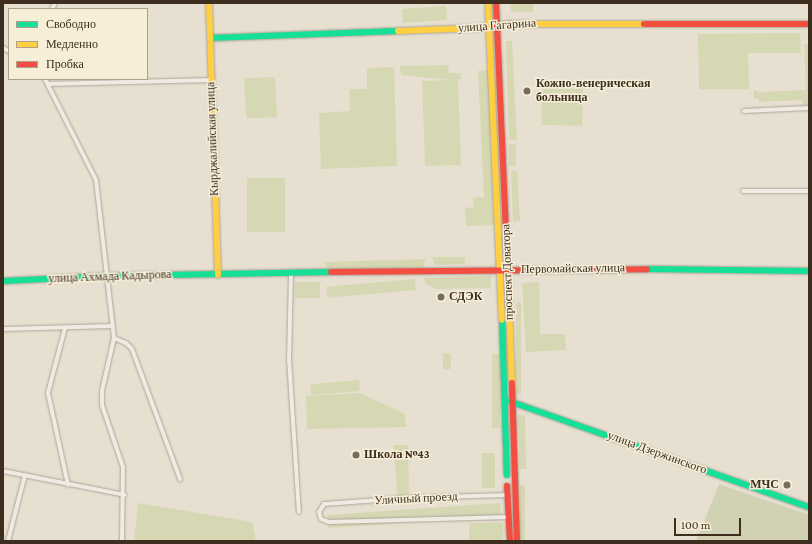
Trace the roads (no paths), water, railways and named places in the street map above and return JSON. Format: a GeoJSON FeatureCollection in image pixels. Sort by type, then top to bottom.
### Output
{"type":"FeatureCollection","features":[{"type":"Feature","properties":{"kind":"street","name":"Кырджалийская улица"},"geometry":{"type":"LineString","coordinates":[[208,3],[218,275]]}},
{"type":"Feature","properties":{"kind":"street","name":"проспект Доватора"},"geometry":{"type":"LineString","coordinates":[[488,3],[510,541]]}},
{"type":"Feature","properties":{"kind":"street","name":"проспект Доватора"},"geometry":{"type":"LineString","coordinates":[[496,3],[509,270],[517,541]]}},
{"type":"Feature","properties":{"kind":"street","name":"улица Гагарина"},"geometry":{"type":"LineString","coordinates":[[210,38],[488,27],[496,25],[809,24]]}},
{"type":"Feature","properties":{"kind":"street"},"geometry":{"type":"LineString","coordinates":[[45,80],[96,180],[114,338],[101,397],[105,417],[123,467],[125,495],[122,541]]}},
{"type":"Feature","properties":{"kind":"street"},"geometry":{"type":"LineString","coordinates":[[48,84],[211,80]]}},
{"type":"Feature","properties":{"kind":"street"},"geometry":{"type":"LineString","coordinates":[[744,111],[809,108]]}},
{"type":"Feature","properties":{"kind":"street"},"geometry":{"type":"LineString","coordinates":[[743,191],[809,191]]}},
{"type":"Feature","properties":{"kind":"street","name":"Первомайская улица"},"geometry":{"type":"LineString","coordinates":[[218,275],[606,268],[809,271]]}},
{"type":"Feature","properties":{"kind":"street"},"geometry":{"type":"LineString","coordinates":[[290,274],[289,359],[299,512]]}},
{"type":"Feature","properties":{"kind":"street","name":"улица Ахмада Кадырова"},"geometry":{"type":"LineString","coordinates":[[3,281],[108,276],[218,275]]}},
{"type":"Feature","properties":{"kind":"street"},"geometry":{"type":"LineString","coordinates":[[3,329],[113,326]]}},
{"type":"Feature","properties":{"kind":"street"},"geometry":{"type":"LineString","coordinates":[[65,328],[48,393],[68,485]]}},
{"type":"Feature","properties":{"kind":"street"},"geometry":{"type":"LineString","coordinates":[[114,338],[126,343],[132,349],[180,479]]}},
{"type":"Feature","properties":{"kind":"street","name":"улица Дзержинского"},"geometry":{"type":"LineString","coordinates":[[504,400],[809,507]]}},
{"type":"Feature","properties":{"kind":"street"},"geometry":{"type":"LineString","coordinates":[[3,471],[125,495]]}},
{"type":"Feature","properties":{"kind":"street"},"geometry":{"type":"LineString","coordinates":[[8,541],[24,475]]}},
{"type":"Feature","properties":{"kind":"street","name":"Уличный проезд"},"geometry":{"type":"LineString","coordinates":[[508,495],[407,498],[324,504],[319,509],[319,515],[321,519],[329,522],[509,517]]}},
{"type":"Feature","properties":{"kind":"place","name":"Кожно-венерическая больница"},"geometry":{"type":"Point","coordinates":[527,91]}},
{"type":"Feature","properties":{"kind":"place","name":"СДЭК"},"geometry":{"type":"Point","coordinates":[441,297]}},
{"type":"Feature","properties":{"kind":"place","name":"Школа №43"},"geometry":{"type":"Point","coordinates":[356,455]}},
{"type":"Feature","properties":{"kind":"place","name":"МЧС"},"geometry":{"type":"Point","coordinates":[787,485]}}]}
